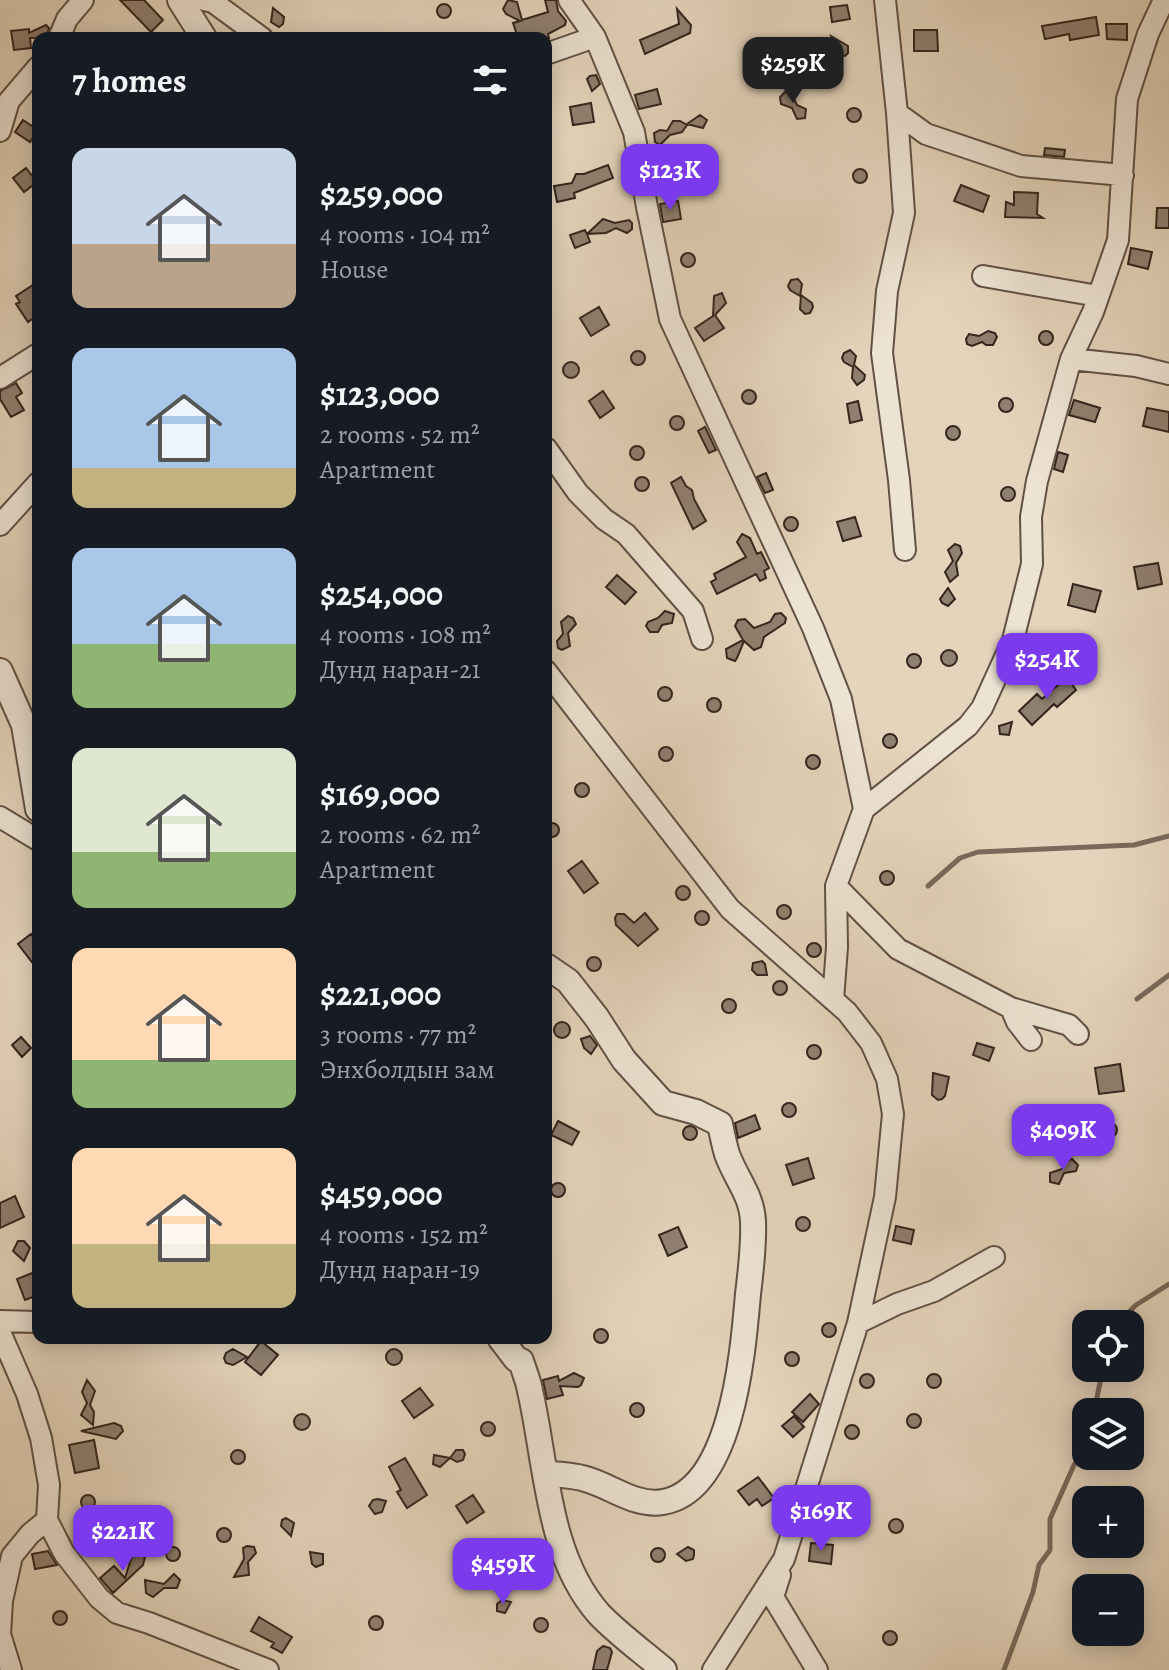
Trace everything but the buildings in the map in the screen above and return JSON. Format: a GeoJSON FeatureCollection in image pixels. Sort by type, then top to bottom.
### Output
{"type":"FeatureCollection","features":[{"type":"Feature","properties":{"kind":"street"},"geometry":{"type":"LineString","coordinates":[[62,32],[67,19],[83,0]]}},
{"type":"Feature","properties":{"kind":"street"},"geometry":{"type":"LineString","coordinates":[[180,0],[200,32]]}},
{"type":"Feature","properties":{"kind":"street"},"geometry":{"type":"LineString","coordinates":[[204,0],[213,2],[254,32]]}},
{"type":"Feature","properties":{"kind":"street"},"geometry":{"type":"LineString","coordinates":[[569,0],[595,37],[634,132],[670,319],[813,628],[841,699],[864,809]]}},
{"type":"Feature","properties":{"kind":"street"},"geometry":{"type":"LineString","coordinates":[[885,0],[904,213],[887,291],[882,353],[905,550]]}},
{"type":"Feature","properties":{"kind":"street"},"geometry":{"type":"LineString","coordinates":[[833,1000],[837,947],[836,886],[864,809],[968,726],[982,708],[1013,640],[1032,564],[1031,517],[1037,481],[1071,359],[1093,312],[1118,240],[1127,99],[1148,34],[1164,0]]}},
{"type":"Feature","properties":{"kind":"street"},"geometry":{"type":"LineString","coordinates":[[552,52],[595,37]]}},
{"type":"Feature","properties":{"kind":"street"},"geometry":{"type":"LineString","coordinates":[[0,131],[9,101],[32,74]]}},
{"type":"Feature","properties":{"kind":"street"},"geometry":{"type":"LineString","coordinates":[[897,113],[926,134],[1021,166],[1123,175]]}},
{"type":"Feature","properties":{"kind":"street"},"geometry":{"type":"LineString","coordinates":[[983,276],[1098,296]]}},
{"type":"Feature","properties":{"kind":"street"},"geometry":{"type":"LineString","coordinates":[[0,378],[32,358]]}},
{"type":"Feature","properties":{"kind":"street"},"geometry":{"type":"LineString","coordinates":[[1071,359],[1136,366],[1169,374]]}},
{"type":"Feature","properties":{"kind":"street"},"geometry":{"type":"LineString","coordinates":[[552,456],[578,493],[604,519],[626,534],[693,611],[702,639]]}},
{"type":"Feature","properties":{"kind":"street"},"geometry":{"type":"LineString","coordinates":[[0,525],[32,488]]}},
{"type":"Feature","properties":{"kind":"street"},"geometry":{"type":"LineString","coordinates":[[0,671],[24,725],[32,773]]}},
{"type":"Feature","properties":{"kind":"street"},"geometry":{"type":"LineString","coordinates":[[552,679],[730,909],[847,1012],[871,1043],[887,1079],[893,1114],[892,1145],[885,1197],[858,1323],[773,1597],[817,1670]]}},
{"type":"Feature","properties":{"kind":"street"},"geometry":{"type":"LineString","coordinates":[[0,817],[32,836]]}},
{"type":"Feature","properties":{"kind":"street"},"geometry":{"type":"LineString","coordinates":[[836,886],[898,949],[1011,1008],[1069,1025],[1078,1034]]}},
{"type":"Feature","properties":{"kind":"street"},"geometry":{"type":"LineString","coordinates":[[546,1473],[580,1477],[637,1501],[663,1502],[687,1491],[703,1475],[721,1442],[737,1386],[751,1270],[753,1219],[744,1184],[727,1155],[720,1124],[696,1112],[663,1103],[624,1060],[568,981],[552,970]]}},
{"type":"Feature","properties":{"kind":"street"},"geometry":{"type":"LineString","coordinates":[[1011,1008],[1031,1040]]}},
{"type":"Feature","properties":{"kind":"street"},"geometry":{"type":"LineString","coordinates":[[858,1323],[934,1291],[994,1257]]}},
{"type":"Feature","properties":{"kind":"street"},"geometry":{"type":"LineString","coordinates":[[0,1321],[32,1322]]}},
{"type":"Feature","properties":{"kind":"street"},"geometry":{"type":"LineString","coordinates":[[0,1332],[27,1394],[41,1438],[49,1485],[47,1520],[64,1553],[99,1598],[117,1613],[268,1670]]}},
{"type":"Feature","properties":{"kind":"street"},"geometry":{"type":"LineString","coordinates":[[505,1344],[521,1361],[536,1415],[554,1517],[569,1566],[599,1613],[664,1670]]}},
{"type":"Feature","properties":{"kind":"street"},"geometry":{"type":"LineString","coordinates":[[11,1670],[0,1634],[2,1601],[12,1556],[30,1534],[47,1520]]}},
{"type":"Feature","properties":{"kind":"street"},"geometry":{"type":"LineString","coordinates":[[713,1670],[784,1559]]}},
{"type":"Feature","properties":{"kind":"waterway"},"geometry":{"type":"LineString","coordinates":[[928,886],[960,858],[978,852],[1134,845],[1169,836]]}},
{"type":"Feature","properties":{"kind":"waterway"},"geometry":{"type":"LineString","coordinates":[[1137,999],[1169,975]]}},
{"type":"Feature","properties":{"kind":"waterway"},"geometry":{"type":"LineString","coordinates":[[1131,1310],[1169,1284]]}},
{"type":"Feature","properties":{"kind":"waterway"},"geometry":{"type":"LineString","coordinates":[[1097,1398],[1100,1382]]}},
{"type":"Feature","properties":{"kind":"waterway"},"geometry":{"type":"LineString","coordinates":[[1004,1670],[1033,1592],[1039,1565],[1050,1550],[1050,1519],[1072,1470]]}}]}
